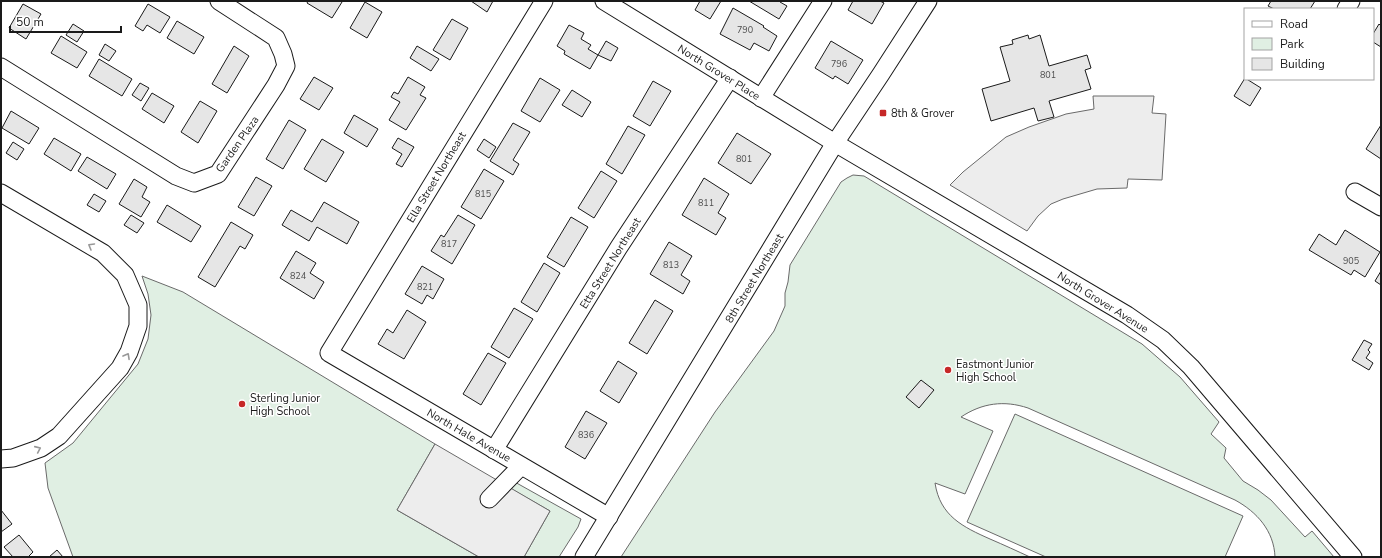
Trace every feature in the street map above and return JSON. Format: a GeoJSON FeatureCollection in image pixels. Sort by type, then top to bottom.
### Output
{"type":"FeatureCollection","features":[{"type":"Feature","properties":{"kind":"street","name":"Garden Plaza"},"geometry":{"type":"LineString","coordinates":[[1,67],[176,176],[194,182],[218,174],[276,85],[286,66],[283,54],[276,38],[219,1]]}},
{"type":"Feature","properties":{"kind":"street","name":"Ella Street Northeast"},"geometry":{"type":"LineString","coordinates":[[329,353],[544,1]]}},
{"type":"Feature","properties":{"kind":"street","name":"North Grover Place"},"geometry":{"type":"LineString","coordinates":[[604,1],[835,143]]}},
{"type":"Feature","properties":{"kind":"street"},"geometry":{"type":"LineString","coordinates":[[761,98],[823,1]]}},
{"type":"Feature","properties":{"kind":"street","name":"8th Street Northeast"},"geometry":{"type":"LineString","coordinates":[[584,557],[835,143],[928,1]]}},
{"type":"Feature","properties":{"kind":"street","name":"Etta Street Northeast"},"geometry":{"type":"LineString","coordinates":[[494,450],[619,247],[730,78]]}},
{"type":"Feature","properties":{"kind":"street","name":"North Grover Avenue"},"geometry":{"type":"LineString","coordinates":[[835,143],[1127,315],[1163,340],[1191,367],[1353,557]]}},
{"type":"Feature","properties":{"kind":"street"},"geometry":{"type":"LineString","coordinates":[[1356,192],[1381,207]]}},
{"type":"Feature","properties":{"kind":"street"},"geometry":{"type":"LineString","coordinates":[[1,193],[103,253],[125,275],[138,305],[138,326],[129,352],[120,368],[59,436],[41,448],[13,458],[1,459]]}},
{"type":"Feature","properties":{"kind":"street","name":"North Hale Avenue"},"geometry":{"type":"LineString","coordinates":[[329,353],[609,517]]}},
{"type":"Feature","properties":{"kind":"street"},"geometry":{"type":"LineString","coordinates":[[489,499],[521,466]]}},
{"type":"Feature","properties":{"kind":"green space","name":"Eastmont Junior High School"},"geometry":{"type":"Polygon","coordinates":[[[853,175],[864,176],[1142,344],[1180,377],[1219,422],[1211,434],[1226,448],[1224,458],[1243,481],[1271,500],[1305,537],[1312,531],[1334,557],[1275,557],[1271,539],[1263,523],[1250,510],[1235,500],[1028,408],[1010,404],[993,404],[969,412],[961,417],[993,431],[965,494],[935,483],[942,504],[954,519],[980,535],[1030,557],[621,557],[715,412],[774,331],[785,306],[785,293],[790,265],[841,182],[853,175]]]}},
{"type":"Feature","properties":{"kind":"green space","name":"Sterling Junior High School"},"geometry":{"type":"Polygon","coordinates":[[[142,276],[183,292],[435,444],[397,510],[479,557],[73,557],[48,488],[45,463],[73,443],[138,364],[148,339],[151,315],[148,294],[142,276]]]}},
{"type":"Feature","properties":{"kind":"green space"},"geometry":{"type":"Polygon","coordinates":[[[1015,414],[1243,516],[1225,557],[1046,557],[967,522],[1015,414]]]}},
{"type":"Feature","properties":{"kind":"green space"},"geometry":{"type":"Polygon","coordinates":[[[513,481],[581,519],[578,527],[559,557],[524,557],[550,511],[508,487],[513,481]]]}},
{"type":"Feature","properties":{"kind":"shaded area"},"geometry":{"type":"Polygon","coordinates":[[[1093,96],[1154,96],[1152,113],[1166,114],[1162,180],[1128,179],[1127,188],[1097,189],[1063,199],[1051,204],[1038,216],[1027,231],[950,185],[963,172],[1006,137],[1066,114],[1094,109],[1093,96]]]}},
{"type":"Feature","properties":{"kind":"shaded area"},"geometry":{"type":"Polygon","coordinates":[[[435,444],[550,511],[524,557],[479,557],[397,510],[435,444]]]}},
{"type":"Feature","properties":{"kind":"building"},"geometry":{"type":"Polygon","coordinates":[[[308,1],[342,2],[332,18],[307,3],[308,1]]]}},
{"type":"Feature","properties":{"kind":"building"},"geometry":{"type":"Polygon","coordinates":[[[471,1],[493,1],[487,12],[471,1]]]}},
{"type":"Feature","properties":{"kind":"building"},"geometry":{"type":"Polygon","coordinates":[[[700,1],[721,1],[710,19],[695,10],[700,1]]]}},
{"type":"Feature","properties":{"kind":"building"},"geometry":{"type":"Polygon","coordinates":[[[749,1],[781,1],[780,2],[787,6],[779,19],[749,1]]]}},
{"type":"Feature","properties":{"kind":"building"},"geometry":{"type":"Polygon","coordinates":[[[853,1],[880,1],[884,3],[872,24],[848,10],[853,1]]]}},
{"type":"Feature","properties":{"kind":"building"},"geometry":{"type":"Polygon","coordinates":[[[1271,1],[1315,1],[1311,8],[1272,8],[1268,6],[1271,1]]]}},
{"type":"Feature","properties":{"kind":"building"},"geometry":{"type":"Polygon","coordinates":[[[365,2],[382,12],[367,38],[350,28],[365,2]]]}},
{"type":"Feature","properties":{"kind":"building"},"geometry":{"type":"Polygon","coordinates":[[[23,4],[41,14],[26,39],[9,28],[23,4]]]}},
{"type":"Feature","properties":{"kind":"building"},"geometry":{"type":"Polygon","coordinates":[[[148,4],[170,17],[160,33],[147,25],[143,31],[135,26],[148,4]]]}},
{"type":"Feature","properties":{"kind":"building"},"geometry":{"type":"Polygon","coordinates":[[[733,8],[764,26],[763,27],[777,36],[769,51],[754,43],[750,50],[720,34],[733,8]]]}},
{"type":"Feature","properties":{"kind":"building"},"geometry":{"type":"Polygon","coordinates":[[[452,19],[468,28],[450,60],[433,50],[452,19]]]}},
{"type":"Feature","properties":{"kind":"building"},"geometry":{"type":"Polygon","coordinates":[[[177,21],[204,37],[194,54],[167,38],[177,21]]]}},
{"type":"Feature","properties":{"kind":"building"},"geometry":{"type":"Polygon","coordinates":[[[73,24],[84,31],[77,42],[66,35],[73,24]]]}},
{"type":"Feature","properties":{"kind":"building"},"geometry":{"type":"Polygon","coordinates":[[[1379,24],[1381,26],[1381,47],[1374,43],[1374,32],[1379,24]]]}},
{"type":"Feature","properties":{"kind":"building"},"geometry":{"type":"Polygon","coordinates":[[[569,25],[584,33],[581,39],[591,45],[588,49],[598,55],[590,69],[564,54],[565,51],[557,46],[569,25]]]}},
{"type":"Feature","properties":{"kind":"building"},"geometry":{"type":"Polygon","coordinates":[[[1028,35],[1029,39],[1040,35],[1049,66],[1087,55],[1091,68],[1085,70],[1091,89],[1049,101],[1054,117],[1038,121],[1034,108],[991,121],[982,89],[1010,81],[1000,47],[1013,44],[1012,40],[1028,35]]]}},
{"type":"Feature","properties":{"kind":"building"},"geometry":{"type":"Polygon","coordinates":[[[61,36],[87,52],[77,68],[51,53],[61,36]]]}},
{"type":"Feature","properties":{"kind":"building"},"geometry":{"type":"Polygon","coordinates":[[[606,41],[618,48],[611,61],[598,55],[606,41]]]}},
{"type":"Feature","properties":{"kind":"building"},"geometry":{"type":"Polygon","coordinates":[[[831,41],[863,60],[848,84],[835,76],[833,79],[815,68],[831,41]]]}},
{"type":"Feature","properties":{"kind":"building"},"geometry":{"type":"Polygon","coordinates":[[[105,44],[116,51],[109,61],[99,55],[105,44]]]}},
{"type":"Feature","properties":{"kind":"building"},"geometry":{"type":"Polygon","coordinates":[[[234,46],[249,56],[227,93],[212,84],[234,46]]]}},
{"type":"Feature","properties":{"kind":"building"},"geometry":{"type":"Polygon","coordinates":[[[417,46],[439,59],[431,71],[410,58],[417,46]]]}},
{"type":"Feature","properties":{"kind":"building"},"geometry":{"type":"Polygon","coordinates":[[[99,59],[132,79],[122,96],[89,76],[99,59]]]}},
{"type":"Feature","properties":{"kind":"building"},"geometry":{"type":"Polygon","coordinates":[[[314,77],[333,88],[319,110],[300,99],[314,77]]]}},
{"type":"Feature","properties":{"kind":"building"},"geometry":{"type":"Polygon","coordinates":[[[408,77],[425,87],[420,95],[426,98],[406,130],[389,120],[400,102],[391,97],[394,92],[398,94],[408,77]]]}},
{"type":"Feature","properties":{"kind":"building"},"geometry":{"type":"Polygon","coordinates":[[[540,78],[560,90],[540,122],[521,111],[540,78]]]}},
{"type":"Feature","properties":{"kind":"building"},"geometry":{"type":"Polygon","coordinates":[[[1244,80],[1248,80],[1261,88],[1250,106],[1234,96],[1244,80]]]}},
{"type":"Feature","properties":{"kind":"building"},"geometry":{"type":"Polygon","coordinates":[[[653,81],[671,91],[650,126],[633,116],[653,81]]]}},
{"type":"Feature","properties":{"kind":"building"},"geometry":{"type":"Polygon","coordinates":[[[140,83],[149,88],[141,101],[132,95],[140,83]]]}},
{"type":"Feature","properties":{"kind":"building"},"geometry":{"type":"Polygon","coordinates":[[[572,90],[591,102],[582,117],[562,105],[572,90]]]}},
{"type":"Feature","properties":{"kind":"building"},"geometry":{"type":"Polygon","coordinates":[[[152,93],[174,106],[164,123],[142,109],[152,93]]]}},
{"type":"Feature","properties":{"kind":"building"},"geometry":{"type":"Polygon","coordinates":[[[200,101],[217,111],[198,143],[181,132],[200,101]]]}},
{"type":"Feature","properties":{"kind":"building"},"geometry":{"type":"Polygon","coordinates":[[[11,111],[39,128],[29,144],[2,128],[11,111]]]}},
{"type":"Feature","properties":{"kind":"building"},"geometry":{"type":"Polygon","coordinates":[[[354,115],[378,129],[367,147],[344,133],[354,115]]]}},
{"type":"Feature","properties":{"kind":"building"},"geometry":{"type":"Polygon","coordinates":[[[289,120],[306,130],[283,169],[266,159],[289,120]]]}},
{"type":"Feature","properties":{"kind":"building"},"geometry":{"type":"Polygon","coordinates":[[[513,123],[530,132],[513,160],[519,164],[513,175],[490,161],[513,123]]]}},
{"type":"Feature","properties":{"kind":"building"},"geometry":{"type":"Polygon","coordinates":[[[1381,125],[1381,159],[1366,149],[1381,125]]]}},
{"type":"Feature","properties":{"kind":"building"},"geometry":{"type":"Polygon","coordinates":[[[628,126],[645,135],[622,174],[606,164],[628,126]]]}},
{"type":"Feature","properties":{"kind":"building"},"geometry":{"type":"Polygon","coordinates":[[[737,133],[771,154],[751,184],[718,163],[737,133]]]}},
{"type":"Feature","properties":{"kind":"building"},"geometry":{"type":"Polygon","coordinates":[[[54,138],[81,154],[71,171],[44,154],[54,138]]]}},
{"type":"Feature","properties":{"kind":"building"},"geometry":{"type":"Polygon","coordinates":[[[398,138],[414,147],[402,167],[396,164],[402,154],[392,148],[398,138]]]}},
{"type":"Feature","properties":{"kind":"building"},"geometry":{"type":"Polygon","coordinates":[[[322,139],[344,152],[326,182],[304,169],[322,139]]]}},
{"type":"Feature","properties":{"kind":"building"},"geometry":{"type":"Polygon","coordinates":[[[484,139],[496,147],[489,158],[477,150],[484,139]]]}},
{"type":"Feature","properties":{"kind":"building"},"geometry":{"type":"Polygon","coordinates":[[[13,142],[24,149],[17,160],[6,153],[13,142]]]}},
{"type":"Feature","properties":{"kind":"building"},"geometry":{"type":"Polygon","coordinates":[[[87,157],[116,174],[107,189],[78,171],[87,157]]]}},
{"type":"Feature","properties":{"kind":"building"},"geometry":{"type":"Polygon","coordinates":[[[484,169],[504,181],[481,219],[461,207],[484,169]]]}},
{"type":"Feature","properties":{"kind":"building"},"geometry":{"type":"Polygon","coordinates":[[[601,171],[617,181],[594,218],[578,208],[601,171]]]}},
{"type":"Feature","properties":{"kind":"building"},"geometry":{"type":"Polygon","coordinates":[[[256,177],[272,186],[254,216],[238,207],[256,177]]]}},
{"type":"Feature","properties":{"kind":"building"},"geometry":{"type":"Polygon","coordinates":[[[704,178],[729,194],[718,213],[726,218],[716,235],[682,215],[704,178]]]}},
{"type":"Feature","properties":{"kind":"building"},"geometry":{"type":"Polygon","coordinates":[[[134,179],[147,187],[142,197],[150,202],[141,217],[119,204],[134,179]]]}},
{"type":"Feature","properties":{"kind":"building"},"geometry":{"type":"Polygon","coordinates":[[[94,194],[106,201],[99,212],[87,205],[94,194]]]}},
{"type":"Feature","properties":{"kind":"building"},"geometry":{"type":"Polygon","coordinates":[[[324,202],[359,222],[347,244],[317,227],[309,241],[282,225],[291,210],[312,222],[324,202]]]}},
{"type":"Feature","properties":{"kind":"building"},"geometry":{"type":"Polygon","coordinates":[[[167,205],[201,226],[191,242],[157,222],[167,205]]]}},
{"type":"Feature","properties":{"kind":"building"},"geometry":{"type":"Polygon","coordinates":[[[131,215],[144,223],[137,233],[124,225],[131,215]]]}},
{"type":"Feature","properties":{"kind":"building"},"geometry":{"type":"Polygon","coordinates":[[[458,215],[475,225],[452,264],[431,251],[441,235],[444,237],[458,215]]]}},
{"type":"Feature","properties":{"kind":"building"},"geometry":{"type":"Polygon","coordinates":[[[571,217],[588,227],[564,267],[547,257],[571,217]]]}},
{"type":"Feature","properties":{"kind":"building"},"geometry":{"type":"Polygon","coordinates":[[[231,222],[253,235],[245,249],[240,246],[215,287],[198,277],[231,222]]]}},
{"type":"Feature","properties":{"kind":"building"},"geometry":{"type":"Polygon","coordinates":[[[1345,230],[1380,252],[1365,277],[1354,270],[1351,275],[1309,250],[1319,234],[1336,245],[1345,230]]]}},
{"type":"Feature","properties":{"kind":"building"},"geometry":{"type":"Polygon","coordinates":[[[669,242],[692,256],[681,275],[690,281],[683,294],[650,274],[669,242]]]}},
{"type":"Feature","properties":{"kind":"building"},"geometry":{"type":"Polygon","coordinates":[[[296,251],[316,263],[310,273],[324,282],[314,299],[280,278],[296,251]]]}},
{"type":"Feature","properties":{"kind":"building"},"geometry":{"type":"Polygon","coordinates":[[[544,263],[560,273],[537,312],[521,302],[544,263]]]}},
{"type":"Feature","properties":{"kind":"building"},"geometry":{"type":"Polygon","coordinates":[[[422,266],[444,279],[433,299],[427,295],[422,304],[405,294],[422,266]]]}},
{"type":"Feature","properties":{"kind":"building"},"geometry":{"type":"Polygon","coordinates":[[[1381,271],[1381,285],[1375,281],[1381,271]]]}},
{"type":"Feature","properties":{"kind":"building"},"geometry":{"type":"Polygon","coordinates":[[[655,300],[673,311],[647,354],[629,343],[655,300]]]}},
{"type":"Feature","properties":{"kind":"building"},"geometry":{"type":"Polygon","coordinates":[[[514,308],[533,319],[509,358],[491,347],[514,308]]]}},
{"type":"Feature","properties":{"kind":"building"},"geometry":{"type":"Polygon","coordinates":[[[407,310],[426,322],[404,359],[378,344],[387,329],[393,333],[407,310]]]}},
{"type":"Feature","properties":{"kind":"building"},"geometry":{"type":"Polygon","coordinates":[[[1364,340],[1372,344],[1368,350],[1370,352],[1366,358],[1373,363],[1369,370],[1352,360],[1364,340]]]}},
{"type":"Feature","properties":{"kind":"building"},"geometry":{"type":"Polygon","coordinates":[[[488,353],[506,363],[481,405],[463,394],[488,353]]]}},
{"type":"Feature","properties":{"kind":"building"},"geometry":{"type":"Polygon","coordinates":[[[618,361],[637,373],[619,403],[600,391],[618,361]]]}},
{"type":"Feature","properties":{"kind":"building"},"geometry":{"type":"Polygon","coordinates":[[[921,380],[934,390],[919,408],[906,397],[921,380]]]}},
{"type":"Feature","properties":{"kind":"building"},"geometry":{"type":"Polygon","coordinates":[[[586,411],[607,423],[585,459],[565,447],[586,411]]]}},
{"type":"Feature","properties":{"kind":"building"},"geometry":{"type":"Polygon","coordinates":[[[1,510],[12,524],[1,532],[1,510]]]}},
{"type":"Feature","properties":{"kind":"building"},"geometry":{"type":"Polygon","coordinates":[[[19,535],[33,552],[28,557],[13,557],[4,547],[19,535]]]}},
{"type":"Feature","properties":{"kind":"building"},"geometry":{"type":"Polygon","coordinates":[[[57,550],[63,557],[49,557],[57,550]]]}},
{"type":"Feature","properties":{"kind":"place","name":"8th & Grover"},"geometry":{"type":"Point","coordinates":[883,113]}},
{"type":"Feature","properties":{"kind":"place","name":"Eastmont Junior High School"},"geometry":{"type":"Point","coordinates":[948,370]}},
{"type":"Feature","properties":{"kind":"place","name":"Sterling Junior High School"},"geometry":{"type":"Point","coordinates":[242,404]}}]}
